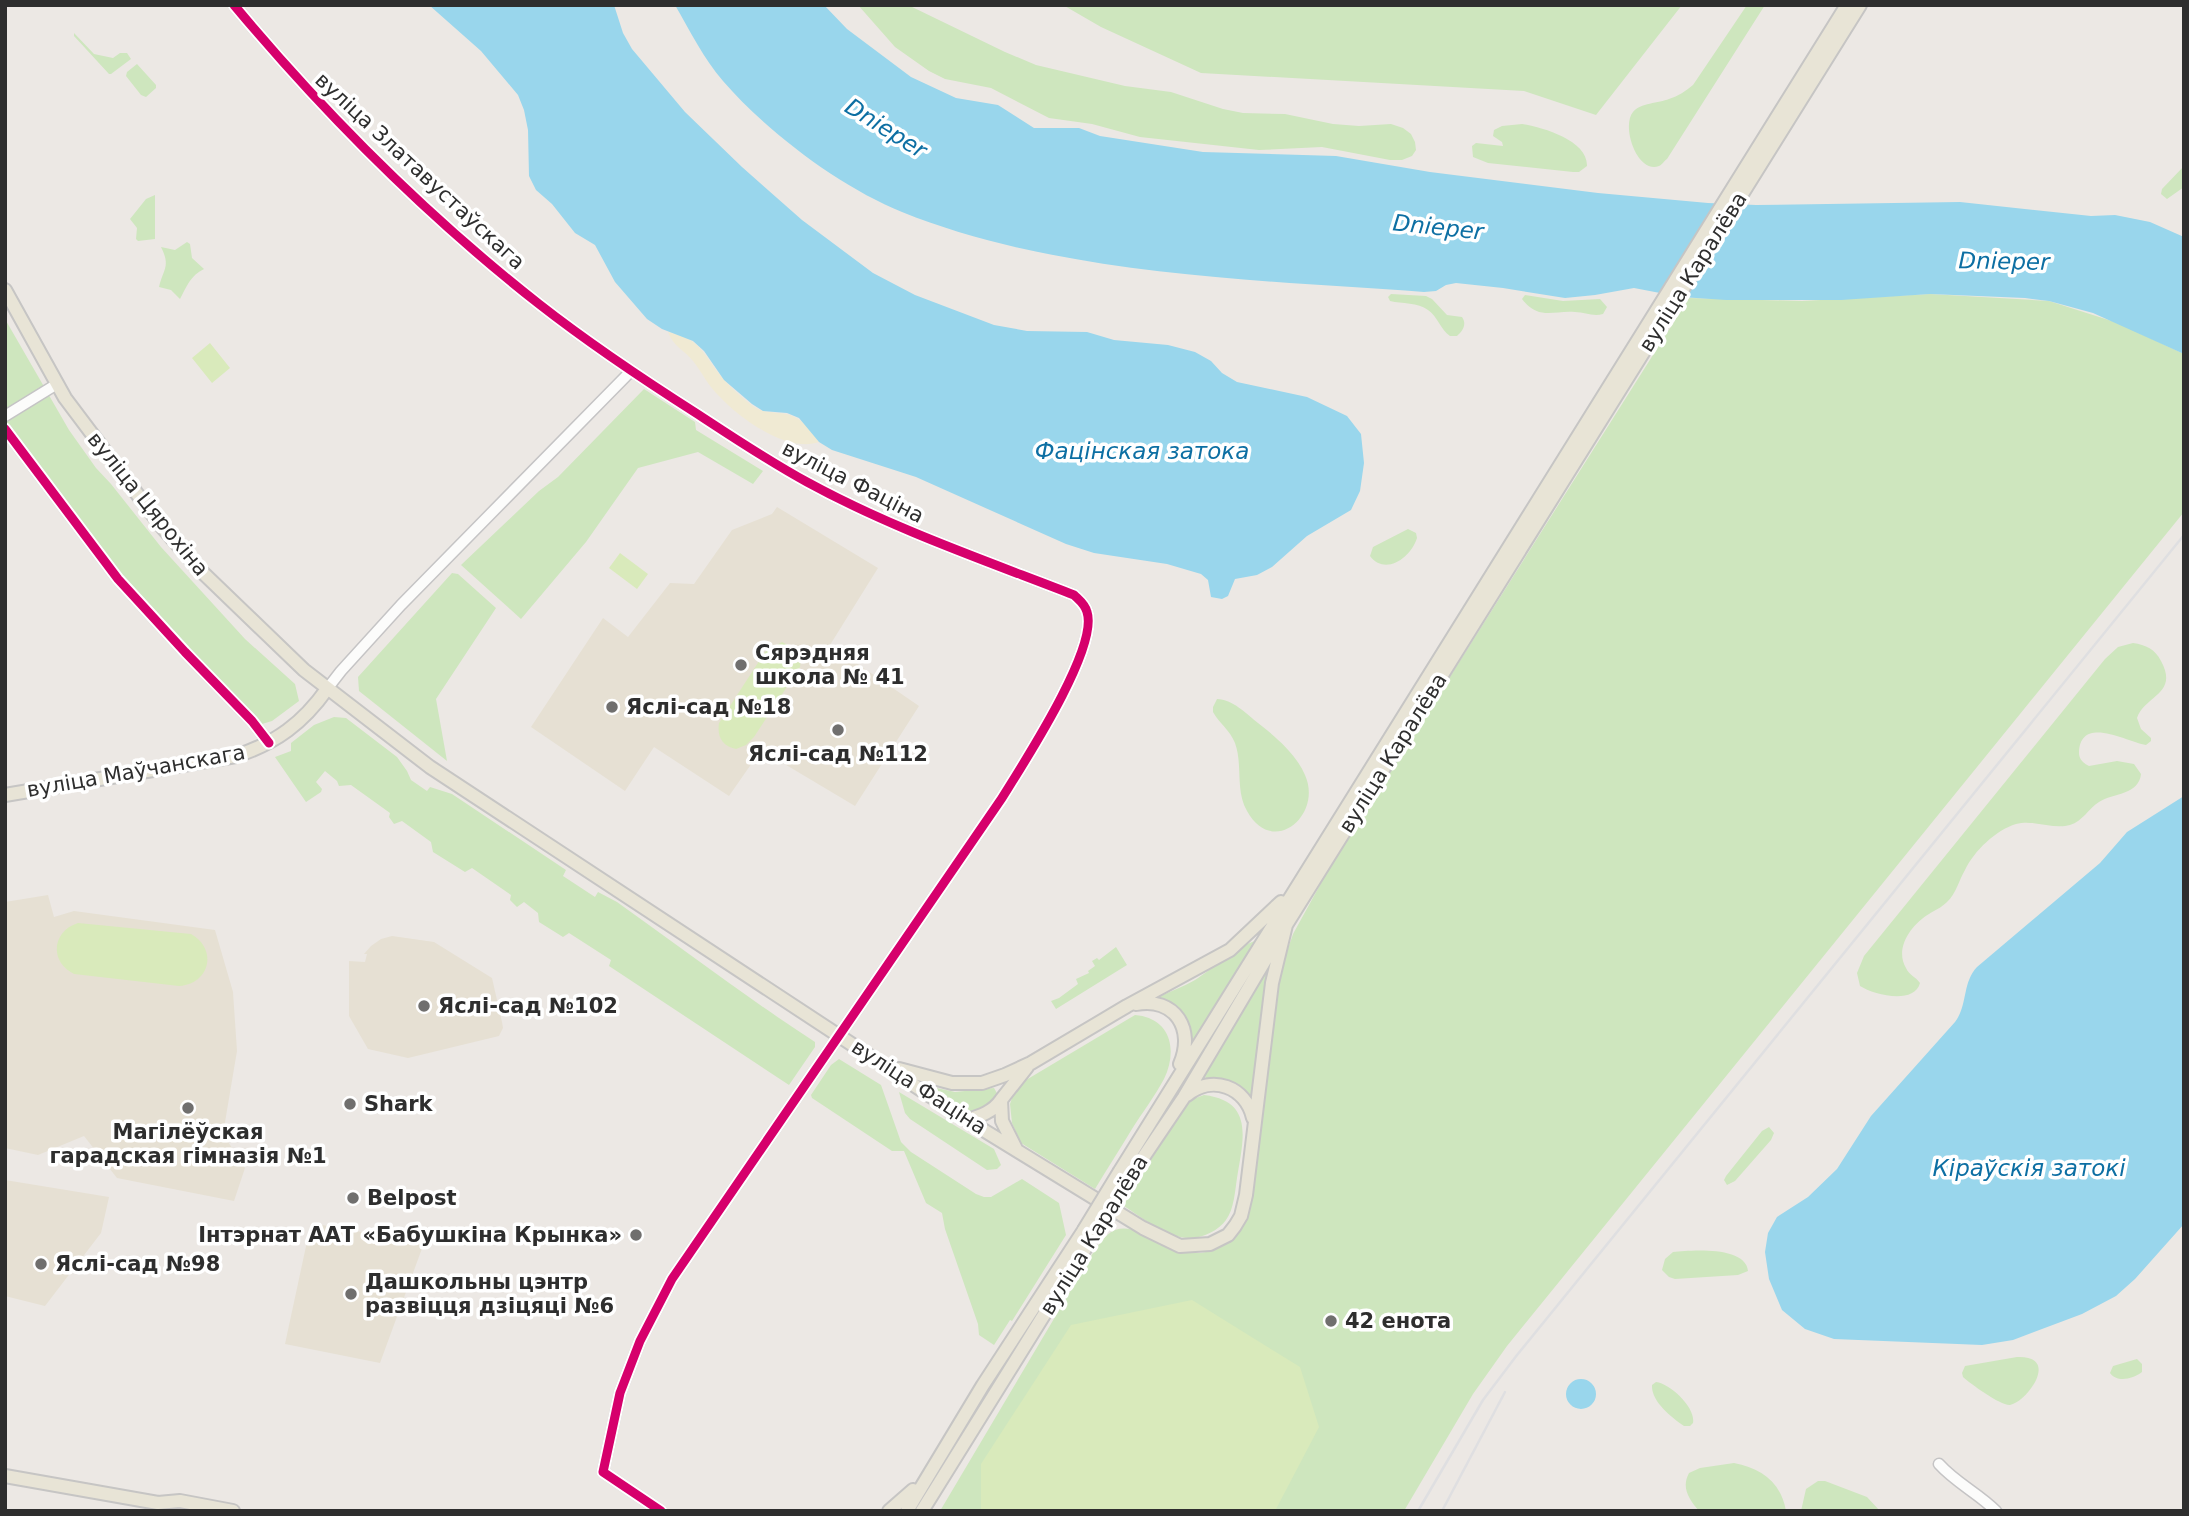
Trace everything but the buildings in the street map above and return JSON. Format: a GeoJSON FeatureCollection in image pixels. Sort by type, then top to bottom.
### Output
{"type":"FeatureCollection","features":[{"type":"Feature","properties":{"kind":"main road","name":"вуліца Каралёва"},"geometry":{"type":"LineString","coordinates":[[1834,36],[1847,5]]}},
{"type":"Feature","properties":{"kind":"main road","name":"вуліца Каралёва"},"geometry":{"type":"LineString","coordinates":[[925,1508],[1125,1174],[1170,1090],[1293,892],[1606,401],[1834,36],[1860,5]]}},
{"type":"Feature","properties":{"kind":"main road","name":"вуліца Цярохіна"},"geometry":{"type":"LineString","coordinates":[[5,290],[57,384],[116,468],[162,527],[198,568],[327,690]]}},
{"type":"Feature","properties":{"kind":"main road","name":"вуліца Каралёва"},"geometry":{"type":"LineString","coordinates":[[1125,1174],[1184,1097],[1606,401]]}},
{"type":"Feature","properties":{"kind":"main road","name":"вуліца Маўчанскага"},"geometry":{"type":"LineString","coordinates":[[5,794],[236,756],[270,743],[309,714],[327,690]]}},
{"type":"Feature","properties":{"kind":"main road","name":"вуліца Фаціна"},"geometry":{"type":"LineString","coordinates":[[327,690],[430,767],[967,1120],[1143,1228],[1180,1246],[1210,1244],[1228,1235],[1236,1226],[1246,1195],[1255,1126]]}},
{"type":"Feature","properties":{"kind":"main road"},"geometry":{"type":"LineString","coordinates":[[888,1067],[953,1083],[982,1083],[1031,1063],[1127,1006],[1230,950],[1293,892]]}},
{"type":"Feature","properties":{"kind":"main road"},"geometry":{"type":"LineString","coordinates":[[1255,1126],[1272,983],[1286,925]]}},
{"type":"Feature","properties":{"kind":"main road"},"geometry":{"type":"LineString","coordinates":[[1127,1006],[1150,1001],[1161,1004],[1179,1018],[1186,1038],[1186,1050],[1170,1090]]}},
{"type":"Feature","properties":{"kind":"main road"},"geometry":{"type":"LineString","coordinates":[[967,1120],[997,1106],[1031,1063]]}},
{"type":"Feature","properties":{"kind":"main road"},"geometry":{"type":"LineString","coordinates":[[1184,1097],[1196,1087],[1221,1084],[1246,1100],[1255,1126]]}},
{"type":"Feature","properties":{"kind":"main road"},"geometry":{"type":"LineString","coordinates":[[1001,1100],[1002,1121],[1016,1149]]}},
{"type":"Feature","properties":{"kind":"main road","name":"вуліца Каралёва"},"geometry":{"type":"LineString","coordinates":[[907,1511],[983,1385],[1089,1233]]}},
{"type":"Feature","properties":{"kind":"main road"},"geometry":{"type":"LineString","coordinates":[[889,1511],[929,1475]]}},
{"type":"Feature","properties":{"kind":"main road"},"geometry":{"type":"LineString","coordinates":[[5,1476],[158,1503],[180,1501],[233,1511]]}},
{"type":"Feature","properties":{"kind":"main road"},"geometry":{"type":"LineString","coordinates":[[158,1503],[173,1511]]}},
{"type":"Feature","properties":{"kind":"street","name":"вуліца Златавустаўскага"},"geometry":{"type":"LineString","coordinates":[[234,5],[284,64],[331,113],[464,242],[539,304],[631,371]]}},
{"type":"Feature","properties":{"kind":"street","name":"вуліца Фаціна"},"geometry":{"type":"LineString","coordinates":[[631,371],[809,484],[932,541],[1074,595],[1083,603],[1088,614],[1087,633],[1063,698],[1003,798],[840,1035]]}},
{"type":"Feature","properties":{"kind":"street"},"geometry":{"type":"LineString","coordinates":[[327,690],[401,605],[631,371]]}},
{"type":"Feature","properties":{"kind":"street"},"geometry":{"type":"LineString","coordinates":[[5,416],[57,384]]}},
{"type":"Feature","properties":{"kind":"street"},"geometry":{"type":"LineString","coordinates":[[5,429],[118,579],[253,721],[270,743]]}},
{"type":"Feature","properties":{"kind":"street"},"geometry":{"type":"LineString","coordinates":[[661,1511],[603,1472],[620,1393],[640,1341],[672,1279],[840,1035]]}},
{"type":"Feature","properties":{"kind":"street"},"geometry":{"type":"LineString","coordinates":[[1939,1464],[1952,1479],[1975,1493],[1996,1511]]}},
{"type":"Feature","properties":{"kind":"shaded area"},"geometry":{"type":"Polygon","coordinates":[[[777,507],[878,568],[830,645],[919,706],[855,806],[761,750],[729,796],[654,747],[625,791],[531,727],[603,618],[628,637],[670,583],[694,584],[732,530],[772,514],[777,507]]]}},
{"type":"Feature","properties":{"kind":"shaded area"},"geometry":{"type":"Polygon","coordinates":[[[48,895],[54,917],[74,911],[215,930],[233,992],[237,1051],[223,1134],[245,1168],[234,1201],[117,1178],[84,1136],[38,1155],[5,1148],[5,902],[48,895]]]}},
{"type":"Feature","properties":{"kind":"shaded area","name":"Яслі-сад №102"},"geometry":{"type":"Polygon","coordinates":[[[392,936],[434,942],[492,978],[503,1028],[499,1036],[408,1058],[368,1049],[349,1016],[349,961],[365,962],[367,954],[364,954],[371,946],[392,936]]]}},
{"type":"Feature","properties":{"kind":"shaded area","name":"Яслі-сад №98"},"geometry":{"type":"Polygon","coordinates":[[[5,1180],[109,1197],[101,1233],[45,1306],[5,1296],[5,1180]]]}},
{"type":"Feature","properties":{"kind":"shaded area","name":"Дашкольны цэнтр развіцця дзіцяці №6"},"geometry":{"type":"Polygon","coordinates":[[[311,1223],[424,1243],[380,1363],[285,1344],[311,1223]]]}},
{"type":"Feature","properties":{"kind":"green space"},"geometry":{"type":"Polygon","coordinates":[[[858,5],[908,5],[1036,65],[1125,86],[1171,92],[1223,109],[1243,113],[1285,114],[1333,124],[1391,124],[1411,134],[1416,150],[1412,156],[1402,160],[1390,160],[1322,147],[1259,150],[1140,137],[1092,124],[1049,118],[991,88],[945,79],[929,71],[895,47],[858,5]]]}},
{"type":"Feature","properties":{"kind":"green space"},"geometry":{"type":"Polygon","coordinates":[[[1063,5],[1682,5],[1596,115],[1524,91],[1201,73],[1101,27],[1063,5]]]}},
{"type":"Feature","properties":{"kind":"green space"},"geometry":{"type":"Polygon","coordinates":[[[1747,5],[1765,5],[1667,159],[1659,166],[1651,167],[1644,163],[1630,137],[1629,127],[1633,112],[1645,105],[1676,96],[1693,85],[1747,5]]]}},
{"type":"Feature","properties":{"kind":"green space"},"geometry":{"type":"Polygon","coordinates":[[[74,33],[94,54],[113,58],[120,53],[127,53],[131,59],[109,74],[74,33]]]}},
{"type":"Feature","properties":{"kind":"green space"},"geometry":{"type":"Polygon","coordinates":[[[137,64],[156,85],[146,97],[141,95],[126,76],[137,64]]]}},
{"type":"Feature","properties":{"kind":"green space"},"geometry":{"type":"Polygon","coordinates":[[[1522,124],[1540,128],[1572,142],[1585,157],[1587,166],[1579,172],[1573,172],[1488,163],[1473,157],[1472,146],[1476,143],[1503,146],[1502,142],[1493,136],[1494,130],[1502,126],[1522,124]]]}},
{"type":"Feature","properties":{"kind":"green space"},"geometry":{"type":"Polygon","coordinates":[[[2184,166],[2184,187],[2167,199],[2161,194],[2162,189],[2184,166]]]}},
{"type":"Feature","properties":{"kind":"green space"},"geometry":{"type":"Polygon","coordinates":[[[155,195],[155,239],[138,241],[137,228],[130,219],[146,199],[155,195]]]}},
{"type":"Feature","properties":{"kind":"green space"},"geometry":{"type":"Polygon","coordinates":[[[187,242],[190,244],[192,258],[204,269],[192,278],[180,299],[171,290],[159,287],[166,264],[161,247],[175,250],[187,242]]]}},
{"type":"Feature","properties":{"kind":"green space"},"geometry":{"type":"Polygon","coordinates":[[[1391,294],[1426,296],[1432,299],[1447,315],[1462,317],[1463,330],[1457,336],[1450,336],[1424,307],[1390,301],[1388,297],[1391,294]]]}},
{"type":"Feature","properties":{"kind":"green space"},"geometry":{"type":"Polygon","coordinates":[[[1930,294],[2049,301],[2118,323],[2184,354],[2184,512],[1507,1346],[1473,1394],[1404,1511],[940,1511],[1105,1237],[1115,1230],[1126,1229],[1137,1231],[1172,1248],[1198,1253],[1223,1245],[1241,1226],[1244,1221],[1282,966],[1293,934],[1331,865],[1689,298],[1802,301],[1930,294]]]}},
{"type":"Feature","properties":{"kind":"green space"},"geometry":{"type":"Polygon","coordinates":[[[1525,295],[1563,301],[1600,299],[1607,307],[1603,314],[1599,315],[1547,313],[1528,306],[1522,299],[1525,295]]]}},
{"type":"Feature","properties":{"kind":"green space"},"geometry":{"type":"Polygon","coordinates":[[[5,319],[69,430],[96,468],[161,547],[245,639],[295,684],[299,701],[272,721],[262,724],[147,609],[49,487],[5,423],[5,319]]]}},
{"type":"Feature","properties":{"kind":"green space"},"geometry":{"type":"Polygon","coordinates":[[[210,343],[230,368],[212,383],[192,358],[210,343]]]}},
{"type":"Feature","properties":{"kind":"green space"},"geometry":{"type":"Polygon","coordinates":[[[644,389],[695,422],[696,430],[763,471],[753,484],[698,452],[638,468],[586,542],[521,619],[461,565],[539,491],[558,477],[644,389]]]}},
{"type":"Feature","properties":{"kind":"green space"},"geometry":{"type":"Polygon","coordinates":[[[1408,529],[1416,533],[1417,538],[1403,558],[1397,562],[1383,564],[1370,556],[1373,547],[1408,529]]]}},
{"type":"Feature","properties":{"kind":"green space"},"geometry":{"type":"Polygon","coordinates":[[[620,553],[648,574],[637,589],[609,568],[620,553]]]}},
{"type":"Feature","properties":{"kind":"green space"},"geometry":{"type":"Polygon","coordinates":[[[452,573],[458,574],[496,608],[436,699],[447,761],[359,691],[358,677],[452,573]]]}},
{"type":"Feature","properties":{"kind":"green space"},"geometry":{"type":"Polygon","coordinates":[[[782,642],[796,651],[800,658],[800,667],[754,737],[746,745],[736,749],[727,746],[720,737],[719,723],[765,652],[782,642]]]}},
{"type":"Feature","properties":{"kind":"green space"},"geometry":{"type":"Polygon","coordinates":[[[2133,643],[2153,651],[2159,657],[2165,672],[2166,681],[2163,687],[2137,718],[2141,729],[2151,741],[2146,745],[2106,733],[2096,733],[2087,735],[2081,741],[2079,753],[2082,761],[2089,766],[2117,761],[2134,764],[2141,774],[2136,786],[2099,802],[2070,825],[2016,824],[1993,836],[1969,863],[1950,899],[1923,918],[1907,937],[1902,953],[1903,960],[1907,970],[1920,983],[1916,990],[1910,994],[1893,996],[1860,986],[1857,973],[1864,956],[2105,659],[2118,647],[2133,643]]]}},
{"type":"Feature","properties":{"kind":"green space"},"geometry":{"type":"Polygon","coordinates":[[[1217,699],[1228,701],[1244,711],[1285,746],[1301,767],[1309,790],[1307,804],[1292,826],[1282,831],[1270,831],[1258,825],[1247,811],[1241,795],[1235,743],[1213,712],[1217,699]]]}},
{"type":"Feature","properties":{"kind":"green space"},"geometry":{"type":"Polygon","coordinates":[[[334,717],[346,718],[397,757],[411,780],[427,791],[430,787],[452,794],[566,870],[563,876],[595,897],[598,892],[617,902],[815,1042],[815,1047],[789,1085],[609,966],[611,960],[569,933],[563,937],[539,922],[538,913],[524,902],[517,907],[510,900],[511,895],[472,868],[465,872],[433,852],[431,842],[402,821],[394,824],[389,817],[390,813],[351,785],[339,786],[325,771],[316,782],[322,789],[321,792],[306,802],[275,757],[291,751],[291,743],[314,725],[334,717]]]}},
{"type":"Feature","properties":{"kind":"green space"},"geometry":{"type":"Polygon","coordinates":[[[78,923],[191,934],[200,940],[205,948],[207,965],[198,979],[179,986],[74,974],[60,962],[57,947],[63,933],[78,923]]]}},
{"type":"Feature","properties":{"kind":"green space"},"geometry":{"type":"Polygon","coordinates":[[[1255,941],[1193,1044],[1187,1025],[1155,999],[1195,980],[1234,952],[1255,941]]]}},
{"type":"Feature","properties":{"kind":"green space"},"geometry":{"type":"Polygon","coordinates":[[[1116,947],[1127,965],[1056,1009],[1051,1001],[1078,984],[1076,979],[1089,973],[1095,966],[1092,961],[1097,958],[1099,960],[1116,947]]]}},
{"type":"Feature","properties":{"kind":"green space"},"geometry":{"type":"Polygon","coordinates":[[[1271,959],[1251,1103],[1206,1080],[1204,1072],[1271,959]]]}},
{"type":"Feature","properties":{"kind":"green space"},"geometry":{"type":"Polygon","coordinates":[[[1135,1015],[1147,1017],[1164,1029],[1170,1047],[1168,1068],[1157,1092],[1095,1189],[1021,1143],[1012,1123],[1010,1104],[1016,1086],[1135,1015]]]}},
{"type":"Feature","properties":{"kind":"green space"},"geometry":{"type":"Polygon","coordinates":[[[839,1059],[881,1085],[901,1142],[911,1152],[984,1197],[991,1197],[1022,1179],[1059,1203],[1066,1235],[994,1345],[979,1335],[978,1324],[942,1213],[926,1203],[904,1151],[892,1151],[812,1098],[811,1095],[831,1065],[839,1059]]]}},
{"type":"Feature","properties":{"kind":"green space"},"geometry":{"type":"Polygon","coordinates":[[[932,1087],[955,1092],[994,1088],[998,1095],[991,1105],[971,1113],[932,1087]]]}},
{"type":"Feature","properties":{"kind":"green space"},"geometry":{"type":"Polygon","coordinates":[[[899,1092],[994,1149],[1001,1165],[997,1169],[987,1170],[910,1119],[905,1113],[899,1092]]]}},
{"type":"Feature","properties":{"kind":"green space"},"geometry":{"type":"Polygon","coordinates":[[[1204,1095],[1232,1105],[1242,1124],[1242,1150],[1235,1194],[1229,1216],[1219,1227],[1199,1237],[1180,1237],[1154,1226],[1122,1205],[1184,1108],[1193,1099],[1204,1095]]]}},
{"type":"Feature","properties":{"kind":"green space"},"geometry":{"type":"Polygon","coordinates":[[[1769,1127],[1774,1133],[1771,1140],[1735,1181],[1727,1185],[1724,1180],[1726,1176],[1762,1131],[1769,1127]]]}},
{"type":"Feature","properties":{"kind":"green space"},"geometry":{"type":"Polygon","coordinates":[[[1673,1252],[1728,1253],[1745,1263],[1748,1271],[1738,1275],[1675,1279],[1662,1270],[1665,1259],[1673,1252]]]}},
{"type":"Feature","properties":{"kind":"green space"},"geometry":{"type":"Polygon","coordinates":[[[1192,1300],[1300,1367],[1319,1427],[1275,1511],[981,1511],[981,1464],[1071,1325],[1192,1300]]]}},
{"type":"Feature","properties":{"kind":"green space"},"geometry":{"type":"Polygon","coordinates":[[[2017,1357],[2030,1358],[2037,1363],[2039,1371],[2031,1388],[2010,1405],[1993,1398],[1963,1377],[1965,1366],[2017,1357]]]}},
{"type":"Feature","properties":{"kind":"green space"},"geometry":{"type":"Polygon","coordinates":[[[2137,1359],[2142,1364],[2142,1372],[2121,1379],[2110,1373],[2113,1366],[2137,1359]]]}},
{"type":"Feature","properties":{"kind":"green space"},"geometry":{"type":"Polygon","coordinates":[[[1656,1382],[1669,1387],[1687,1404],[1693,1417],[1690,1426],[1684,1426],[1658,1403],[1652,1385],[1656,1382]]]}},
{"type":"Feature","properties":{"kind":"green space"},"geometry":{"type":"Polygon","coordinates":[[[1734,1463],[1744,1465],[1768,1478],[1780,1492],[1786,1511],[1699,1511],[1689,1498],[1686,1488],[1689,1473],[1700,1468],[1734,1463]]]}},
{"type":"Feature","properties":{"kind":"green space"},"geometry":{"type":"Polygon","coordinates":[[[1818,1481],[1825,1481],[1867,1497],[1880,1511],[1801,1511],[1806,1489],[1818,1481]]]}},
{"type":"Feature","properties":{"kind":"sand"},"geometry":{"type":"Polygon","coordinates":[[[668,332],[694,343],[727,383],[752,405],[761,410],[797,418],[819,442],[793,443],[752,424],[715,392],[668,332]]]}},
{"type":"Feature","properties":{"kind":"water","name":"Фацінская затока"},"geometry":{"type":"Polygon","coordinates":[[[429,5],[614,5],[623,33],[632,49],[685,112],[802,220],[873,273],[915,295],[994,325],[1027,331],[1087,332],[1114,340],[1168,345],[1195,352],[1237,382],[1307,397],[1347,416],[1361,434],[1364,463],[1360,491],[1351,510],[1307,536],[1272,567],[1257,575],[1235,579],[1228,596],[1222,599],[1211,597],[1208,580],[1201,574],[1167,564],[1094,553],[1066,544],[916,477],[832,450],[819,442],[799,418],[787,413],[763,411],[752,404],[724,380],[704,351],[693,341],[662,329],[647,319],[615,282],[595,245],[575,233],[552,204],[536,190],[529,176],[528,130],[518,95],[481,51],[429,5]]]}},
{"type":"Feature","properties":{"kind":"water","name":"Dnieper"},"geometry":{"type":"Polygon","coordinates":[[[675,5],[824,5],[847,29],[911,77],[956,98],[998,105],[1034,128],[1079,128],[1100,136],[1203,152],[1336,156],[1430,172],[1598,193],[1708,203],[1756,205],[1960,202],[2091,216],[2115,215],[2150,222],[2184,237],[2184,354],[2093,313],[2049,301],[2025,298],[1930,294],[1841,300],[1726,300],[1681,297],[1634,288],[1565,298],[1456,283],[1436,291],[1424,292],[1158,271],[1091,262],[1026,249],[962,233],[902,212],[830,173],[783,138],[723,81],[703,54],[675,5]]]}},
{"type":"Feature","properties":{"kind":"water","name":"Кіраўскія затокі"},"geometry":{"type":"Polygon","coordinates":[[[2184,796],[2184,1224],[2135,1279],[2116,1296],[2082,1314],[2013,1340],[1982,1345],[1834,1339],[1805,1329],[1782,1310],[1769,1279],[1765,1252],[1768,1233],[1777,1217],[1808,1197],[1837,1169],[1871,1116],[1955,1022],[1962,1008],[1969,980],[1977,967],[2100,863],[2127,832],[2184,796]]]}},
{"type":"Feature","properties":{"kind":"water"},"geometry":{"type":"Polygon","coordinates":[[[1581,1379],[1591,1384],[1596,1394],[1591,1404],[1581,1409],[1571,1404],[1566,1394],[1571,1384],[1581,1379]]]}},
{"type":"Feature","properties":{"kind":"railway"},"geometry":{"type":"LineString","coordinates":[[1418,1511],[1483,1400],[1517,1355],[2184,535]]}},
{"type":"Feature","properties":{"kind":"railway"},"geometry":{"type":"LineString","coordinates":[[1442,1511],[1505,1392]]}},
{"type":"Feature","properties":{"kind":"cycle path"},"geometry":{"type":"LineString","coordinates":[[234,5],[304,85],[417,199],[497,270],[598,347],[658,389],[807,482],[905,529],[1074,595],[1087,612],[1088,629],[1071,678],[1026,760],[672,1279],[640,1341],[620,1393],[603,1472],[661,1511]]}},
{"type":"Feature","properties":{"kind":"cycle path"},"geometry":{"type":"LineString","coordinates":[[5,429],[118,579],[252,721],[269,743]]}},
{"type":"Feature","properties":{"kind":"place","name":"Сярэдняя школа № 41"},"geometry":{"type":"Point","coordinates":[741,665]}},
{"type":"Feature","properties":{"kind":"place","name":"Яслі-сад №18"},"geometry":{"type":"Point","coordinates":[612,707]}},
{"type":"Feature","properties":{"kind":"place","name":"Яслі-сад №112"},"geometry":{"type":"Point","coordinates":[838,730]}},
{"type":"Feature","properties":{"kind":"place","name":"Яслі-сад №102"},"geometry":{"type":"Point","coordinates":[424,1006]}},
{"type":"Feature","properties":{"kind":"place","name":"Shark"},"geometry":{"type":"Point","coordinates":[350,1104]}},
{"type":"Feature","properties":{"kind":"place","name":"Магілёўская гарадская гімназія №1"},"geometry":{"type":"Point","coordinates":[188,1108]}},
{"type":"Feature","properties":{"kind":"place","name":"Belpost"},"geometry":{"type":"Point","coordinates":[353,1198]}},
{"type":"Feature","properties":{"kind":"place","name":"Інтэрнат ААТ «Бабушкіна Крынка»"},"geometry":{"type":"Point","coordinates":[636,1235]}},
{"type":"Feature","properties":{"kind":"place","name":"Яслі-сад №98"},"geometry":{"type":"Point","coordinates":[41,1264]}},
{"type":"Feature","properties":{"kind":"place","name":"Дашкольны цэнтр развіцця дзіцяці №6"},"geometry":{"type":"Point","coordinates":[351,1294]}},
{"type":"Feature","properties":{"kind":"place","name":"42 енота"},"geometry":{"type":"Point","coordinates":[1331,1321]}}]}
